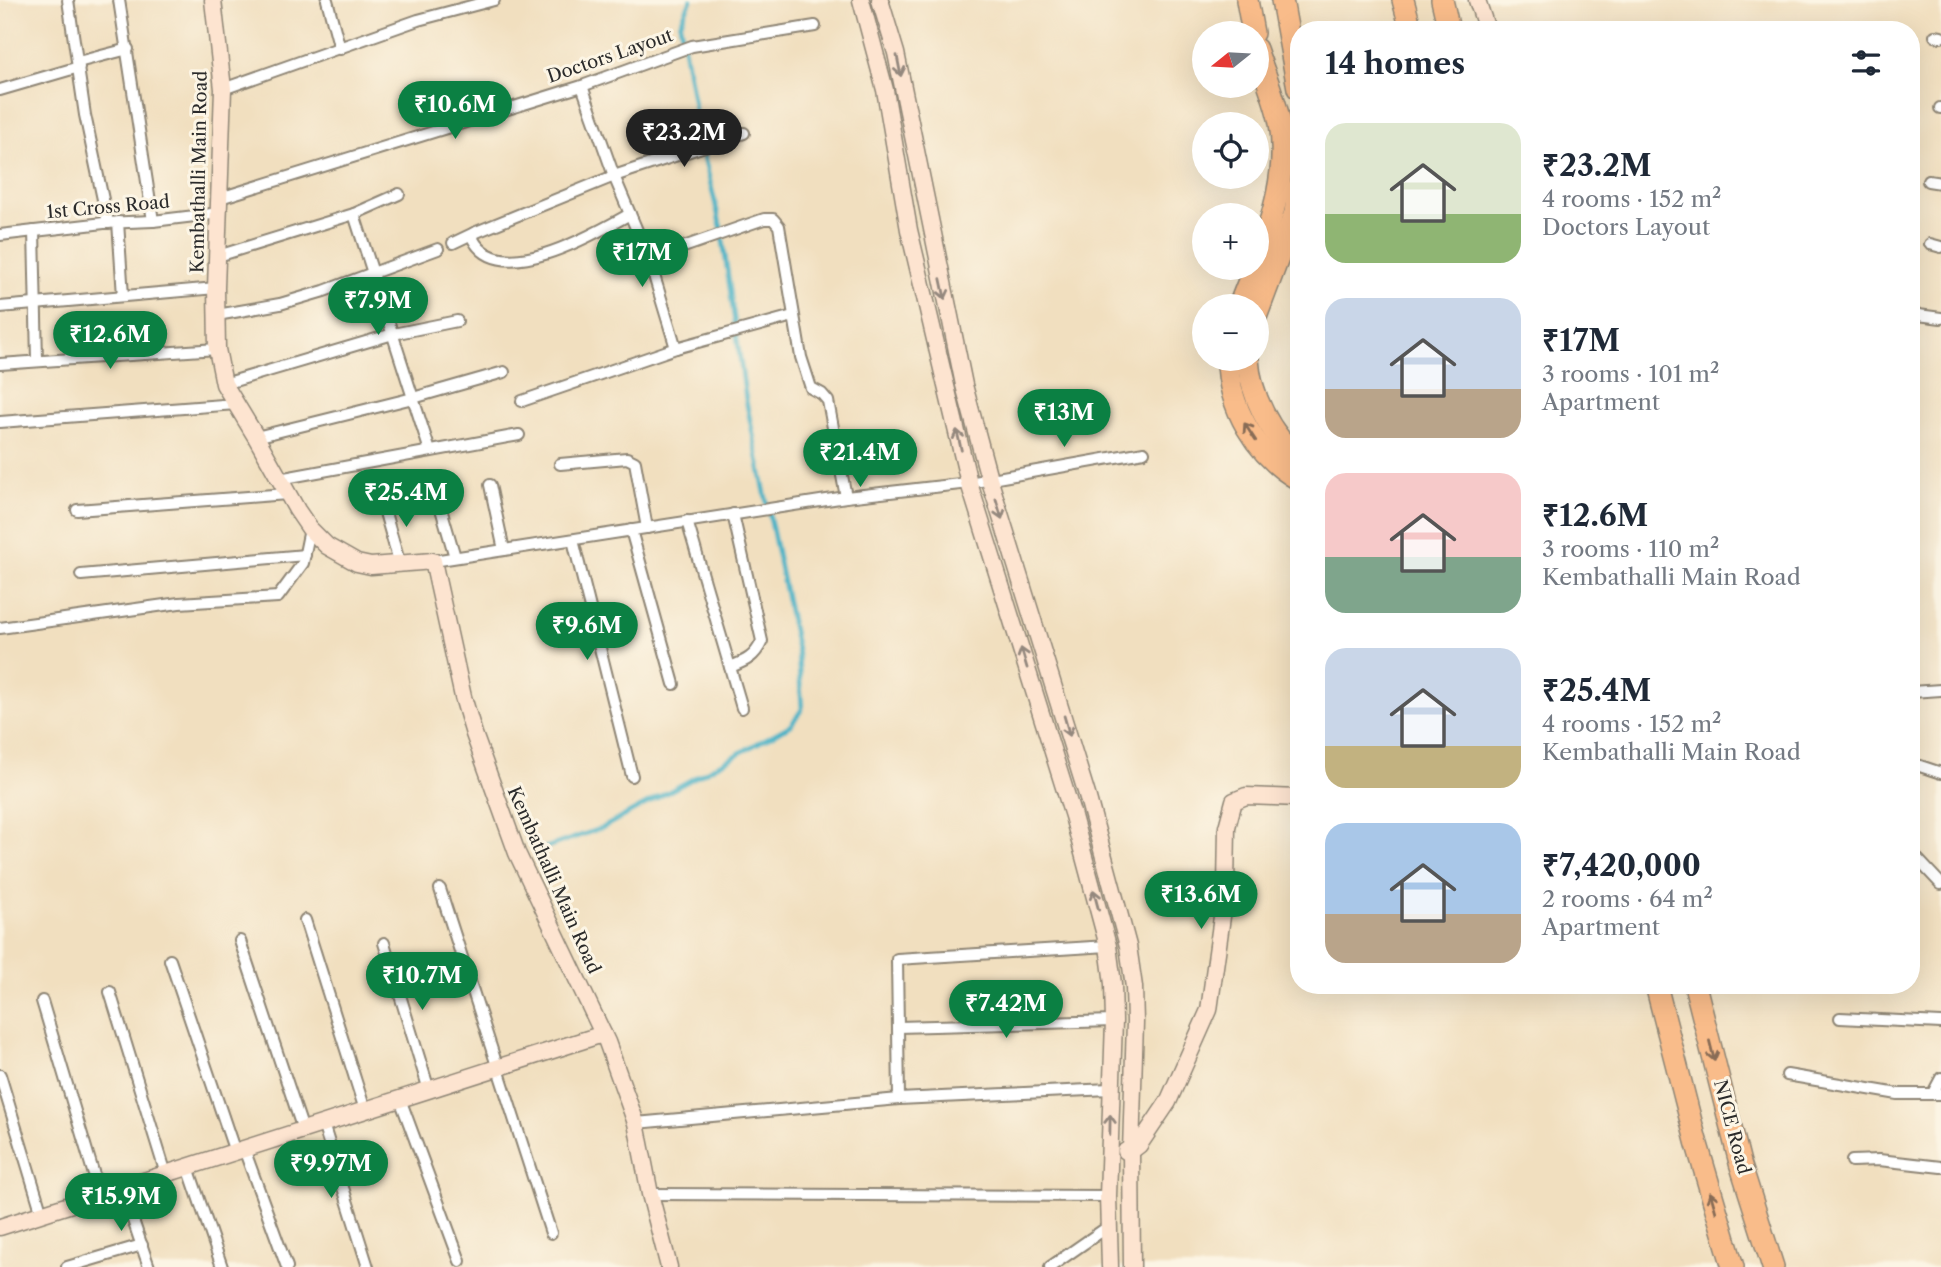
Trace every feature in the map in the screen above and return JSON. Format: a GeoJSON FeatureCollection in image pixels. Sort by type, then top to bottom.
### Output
{"type":"FeatureCollection","features":[{"type":"Feature","properties":{"kind":"highway"},"geometry":{"type":"LineString","coordinates":[[1247,0],[1251,21]]}},
{"type":"Feature","properties":{"kind":"highway"},"geometry":{"type":"LineString","coordinates":[[1282,0],[1290,44]]}},
{"type":"Feature","properties":{"kind":"highway"},"geometry":{"type":"LineString","coordinates":[[1403,0],[1409,21]]}},
{"type":"Feature","properties":{"kind":"highway"},"geometry":{"type":"LineString","coordinates":[[1442,0],[1447,21]]}},
{"type":"Feature","properties":{"kind":"highway"},"geometry":{"type":"LineString","coordinates":[[1269,89],[1279,120],[1283,145],[1276,200],[1269,222]]}},
{"type":"Feature","properties":{"kind":"highway"},"geometry":{"type":"LineString","coordinates":[[1265,294],[1290,226]]}},
{"type":"Feature","properties":{"kind":"highway"},"geometry":{"type":"LineString","coordinates":[[1229,371],[1229,381],[1243,421],[1267,455],[1290,474]]}},
{"type":"Feature","properties":{"kind":"highway"},"geometry":{"type":"LineString","coordinates":[[1250,371],[1253,391],[1261,407],[1290,448]]}},
{"type":"Feature","properties":{"kind":"highway"},"geometry":{"type":"LineString","coordinates":[[1658,994],[1696,1141],[1733,1267]]}},
{"type":"Feature","properties":{"kind":"highway","name":"NICE Road"},"geometry":{"type":"LineString","coordinates":[[1697,994],[1740,1163],[1773,1267]]}},
{"type":"Feature","properties":{"kind":"main road","name":"Kembathalli Main Road"},"geometry":{"type":"LineString","coordinates":[[213,0],[223,89],[216,288],[217,349],[223,384],[310,529],[327,547],[357,563],[371,566],[433,561],[463,697],[492,789],[517,853],[603,1034],[636,1123],[650,1194],[669,1267]]}},
{"type":"Feature","properties":{"kind":"main road"},"geometry":{"type":"LineString","coordinates":[[861,0],[885,90],[909,230],[969,483],[1073,816],[1108,946],[1114,1021],[1108,1196],[1110,1267]]}},
{"type":"Feature","properties":{"kind":"main road"},"geometry":{"type":"LineString","coordinates":[[880,0],[896,53],[964,385],[989,478],[1063,713],[1128,946],[1134,987],[1135,1022],[1131,1152],[1132,1267]]}},
{"type":"Feature","properties":{"kind":"main road"},"geometry":{"type":"LineString","coordinates":[[1477,0],[1484,21]]}},
{"type":"Feature","properties":{"kind":"main road"},"geometry":{"type":"LineString","coordinates":[[1109,1151],[1131,1152],[1147,1135],[1168,1102],[1209,1010],[1226,888],[1227,827],[1234,801],[1246,796],[1290,798]]}},
{"type":"Feature","properties":{"kind":"main road"},"geometry":{"type":"LineString","coordinates":[[0,1227],[603,1034]]}},
{"type":"Feature","properties":{"kind":"street"},"geometry":{"type":"LineString","coordinates":[[68,0],[85,115],[113,223],[123,296]]}},
{"type":"Feature","properties":{"kind":"street"},"geometry":{"type":"LineString","coordinates":[[119,0],[153,221]]}},
{"type":"Feature","properties":{"kind":"street"},"geometry":{"type":"LineString","coordinates":[[327,0],[340,49]]}},
{"type":"Feature","properties":{"kind":"street"},"geometry":{"type":"LineString","coordinates":[[223,89],[418,20],[494,0]]}},
{"type":"Feature","properties":{"kind":"street","name":"Doctors Layout"},"geometry":{"type":"LineString","coordinates":[[220,206],[582,86],[684,48],[816,26]]}},
{"type":"Feature","properties":{"kind":"street"},"geometry":{"type":"LineString","coordinates":[[0,90],[128,49]]}},
{"type":"Feature","properties":{"kind":"street"},"geometry":{"type":"LineString","coordinates":[[582,86],[614,176],[649,259],[676,348]]}},
{"type":"Feature","properties":{"kind":"street"},"geometry":{"type":"LineString","coordinates":[[453,243],[614,176],[744,133]]}},
{"type":"Feature","properties":{"kind":"street"},"geometry":{"type":"LineString","coordinates":[[1928,180],[1941,183]]}},
{"type":"Feature","properties":{"kind":"street"},"geometry":{"type":"LineString","coordinates":[[218,256],[354,214],[398,194]]}},
{"type":"Feature","properties":{"kind":"street","name":"1st Cross Road"},"geometry":{"type":"LineString","coordinates":[[0,235],[153,221],[220,206]]}},
{"type":"Feature","properties":{"kind":"street"},"geometry":{"type":"LineString","coordinates":[[354,214],[430,452]]}},
{"type":"Feature","properties":{"kind":"street"},"geometry":{"type":"LineString","coordinates":[[474,233],[473,239],[478,248],[505,260],[556,252],[630,215]]}},
{"type":"Feature","properties":{"kind":"street"},"geometry":{"type":"LineString","coordinates":[[649,259],[764,219],[773,219],[779,226],[793,316],[807,381],[811,388],[828,401],[846,497]]}},
{"type":"Feature","properties":{"kind":"street"},"geometry":{"type":"LineString","coordinates":[[34,231],[37,360]]}},
{"type":"Feature","properties":{"kind":"street"},"geometry":{"type":"LineString","coordinates":[[217,315],[280,304],[438,249]]}},
{"type":"Feature","properties":{"kind":"street"},"geometry":{"type":"LineString","coordinates":[[0,307],[216,288]]}},
{"type":"Feature","properties":{"kind":"street"},"geometry":{"type":"LineString","coordinates":[[1920,315],[1941,318]]}},
{"type":"Feature","properties":{"kind":"street"},"geometry":{"type":"LineString","coordinates":[[522,401],[676,348],[793,316]]}},
{"type":"Feature","properties":{"kind":"street"},"geometry":{"type":"LineString","coordinates":[[223,384],[393,334],[457,321]]}},
{"type":"Feature","properties":{"kind":"street"},"geometry":{"type":"LineString","coordinates":[[0,364],[217,349]]}},
{"type":"Feature","properties":{"kind":"street"},"geometry":{"type":"LineString","coordinates":[[256,437],[504,372]]}},
{"type":"Feature","properties":{"kind":"street"},"geometry":{"type":"LineString","coordinates":[[0,422],[236,404]]}},
{"type":"Feature","properties":{"kind":"street"},"geometry":{"type":"LineString","coordinates":[[77,510],[283,486],[430,452],[519,435]]}},
{"type":"Feature","properties":{"kind":"street"},"geometry":{"type":"LineString","coordinates":[[433,561],[846,497],[969,483],[1143,452]]}},
{"type":"Feature","properties":{"kind":"street"},"geometry":{"type":"LineString","coordinates":[[560,464],[627,458],[635,462],[647,528]]}},
{"type":"Feature","properties":{"kind":"street"},"geometry":{"type":"LineString","coordinates":[[490,485],[504,550]]}},
{"type":"Feature","properties":{"kind":"street"},"geometry":{"type":"LineString","coordinates":[[437,495],[454,557]]}},
{"type":"Feature","properties":{"kind":"street"},"geometry":{"type":"LineString","coordinates":[[382,502],[400,565]]}},
{"type":"Feature","properties":{"kind":"street"},"geometry":{"type":"LineString","coordinates":[[730,667],[748,660],[757,652],[762,641],[733,514]]}},
{"type":"Feature","properties":{"kind":"street"},"geometry":{"type":"LineString","coordinates":[[687,521],[742,708]]}},
{"type":"Feature","properties":{"kind":"street"},"geometry":{"type":"LineString","coordinates":[[0,628],[179,603],[278,597],[303,563],[310,529]]}},
{"type":"Feature","properties":{"kind":"street"},"geometry":{"type":"LineString","coordinates":[[631,530],[674,684]]}},
{"type":"Feature","properties":{"kind":"street"},"geometry":{"type":"LineString","coordinates":[[573,540],[632,776]]}},
{"type":"Feature","properties":{"kind":"street"},"geometry":{"type":"LineString","coordinates":[[81,575],[304,555]]}},
{"type":"Feature","properties":{"kind":"street"},"geometry":{"type":"LineString","coordinates":[[1920,691],[1941,690]]}},
{"type":"Feature","properties":{"kind":"street"},"geometry":{"type":"LineString","coordinates":[[1920,766],[1941,773]]}},
{"type":"Feature","properties":{"kind":"street"},"geometry":{"type":"LineString","coordinates":[[1920,862],[1941,884]]}},
{"type":"Feature","properties":{"kind":"street"},"geometry":{"type":"LineString","coordinates":[[440,889],[551,1233]]}},
{"type":"Feature","properties":{"kind":"street"},"geometry":{"type":"LineString","coordinates":[[305,920],[365,1110]]}},
{"type":"Feature","properties":{"kind":"street"},"geometry":{"type":"LineString","coordinates":[[240,941],[303,1130]]}},
{"type":"Feature","properties":{"kind":"street"},"geometry":{"type":"LineString","coordinates":[[384,943],[429,1090]]}},
{"type":"Feature","properties":{"kind":"street"},"geometry":{"type":"LineString","coordinates":[[899,1099],[897,959],[1108,946]]}},
{"type":"Feature","properties":{"kind":"street"},"geometry":{"type":"LineString","coordinates":[[170,960],[239,1150],[286,1267]]}},
{"type":"Feature","properties":{"kind":"street"},"geometry":{"type":"LineString","coordinates":[[110,992],[166,1174]]}},
{"type":"Feature","properties":{"kind":"street"},"geometry":{"type":"LineString","coordinates":[[42,1001],[100,1195]]}},
{"type":"Feature","properties":{"kind":"street"},"geometry":{"type":"LineString","coordinates":[[1840,1018],[1941,1023]]}},
{"type":"Feature","properties":{"kind":"street"},"geometry":{"type":"LineString","coordinates":[[898,1027],[1114,1021]]}},
{"type":"Feature","properties":{"kind":"street"},"geometry":{"type":"LineString","coordinates":[[0,1075],[43,1214]]}},
{"type":"Feature","properties":{"kind":"street"},"geometry":{"type":"LineString","coordinates":[[1787,1075],[1898,1094],[1937,1093],[1941,1078]]}},
{"type":"Feature","properties":{"kind":"street"},"geometry":{"type":"LineString","coordinates":[[636,1123],[899,1099],[1110,1089]]}},
{"type":"Feature","properties":{"kind":"street"},"geometry":{"type":"LineString","coordinates":[[400,1099],[460,1261]]}},
{"type":"Feature","properties":{"kind":"street"},"geometry":{"type":"LineString","coordinates":[[323,1124],[368,1267]]}},
{"type":"Feature","properties":{"kind":"street"},"geometry":{"type":"LineString","coordinates":[[1852,1161],[1879,1160],[1941,1167]]}},
{"type":"Feature","properties":{"kind":"street"},"geometry":{"type":"LineString","coordinates":[[188,1167],[222,1267]]}},
{"type":"Feature","properties":{"kind":"street"},"geometry":{"type":"LineString","coordinates":[[122,1188],[149,1267]]}},
{"type":"Feature","properties":{"kind":"street"},"geometry":{"type":"LineString","coordinates":[[650,1194],[1108,1196]]}},
{"type":"Feature","properties":{"kind":"street"},"geometry":{"type":"LineString","coordinates":[[1050,1267],[1109,1226]]}},
{"type":"Feature","properties":{"kind":"street"},"geometry":{"type":"LineString","coordinates":[[67,1267],[142,1245]]}},
{"type":"Feature","properties":{"kind":"waterway"},"geometry":{"type":"LineString","coordinates":[[542,849],[602,828],[791,725],[802,709],[798,655],[746,400],[721,227],[700,140],[680,24],[691,0]]}}]}
